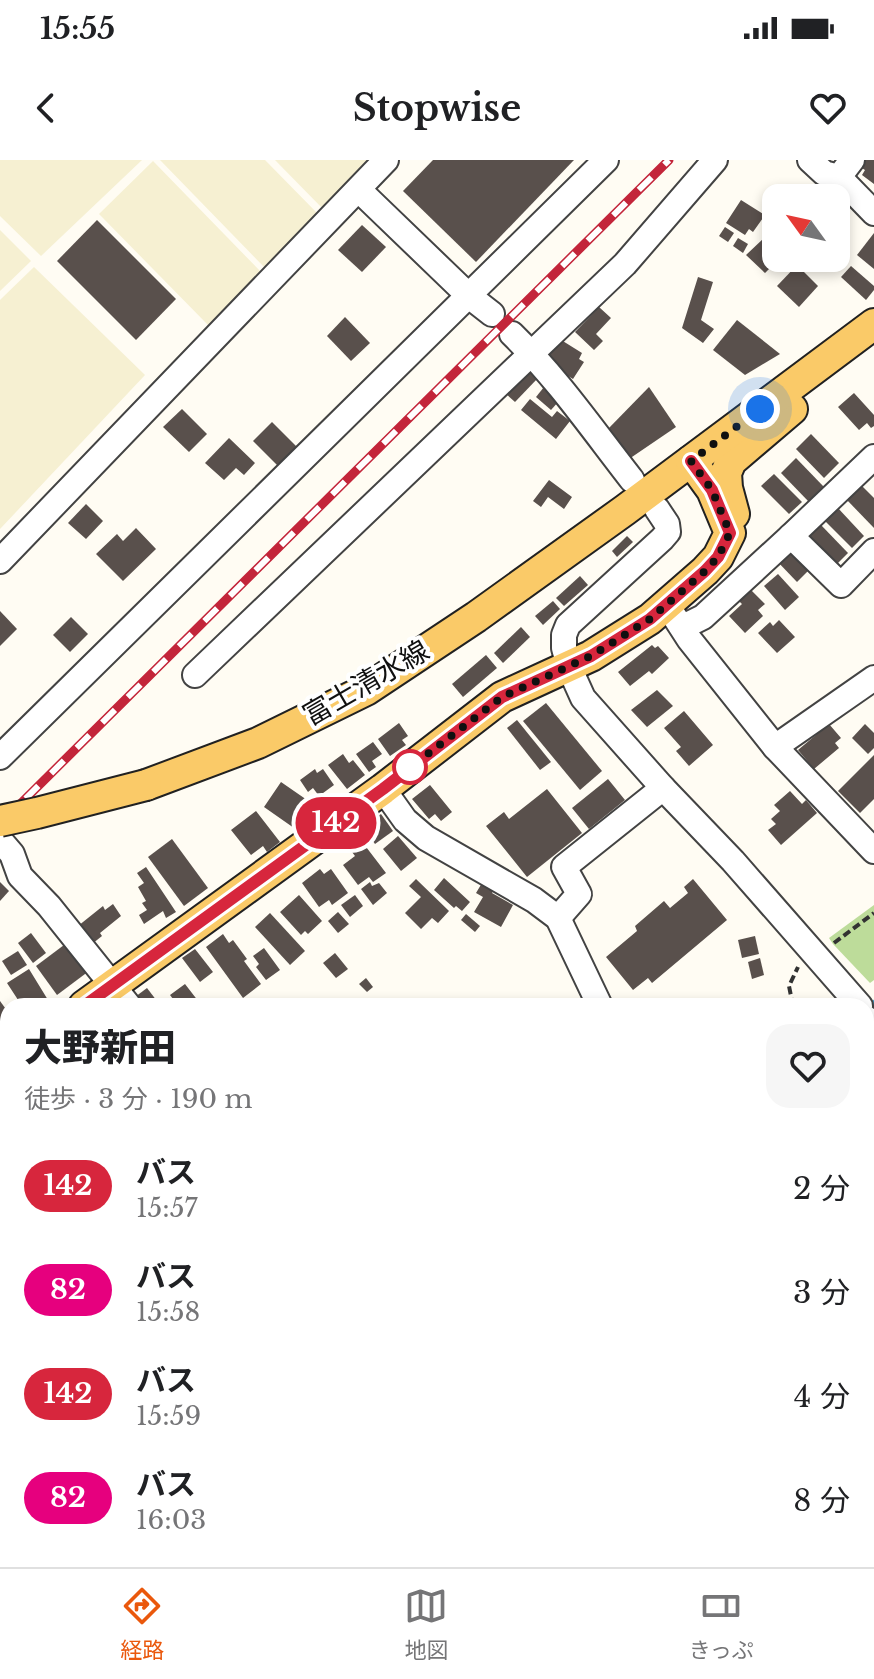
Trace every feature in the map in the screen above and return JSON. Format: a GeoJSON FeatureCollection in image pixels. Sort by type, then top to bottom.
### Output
{"type":"FeatureCollection","features":[{"type":"Feature","properties":{"kind":"main road","name":"富士清水線"},"geometry":{"type":"LineString","coordinates":[[0,821],[146,785],[258,743],[366,690],[476,617],[625,510],[874,324]]}},
{"type":"Feature","properties":{"kind":"main road"},"geometry":{"type":"LineString","coordinates":[[121,995],[502,697],[569,667],[629,633],[675,616],[718,557],[730,533],[734,517],[726,473],[731,461],[874,341]]}},
{"type":"Feature","properties":{"kind":"main road"},"geometry":{"type":"LineString","coordinates":[[691,461],[712,490],[730,533]]}},
{"type":"Feature","properties":{"kind":"street"},"geometry":{"type":"LineString","coordinates":[[0,561],[386,160]]}},
{"type":"Feature","properties":{"kind":"street"},"geometry":{"type":"LineString","coordinates":[[0,757],[606,160]]}},
{"type":"Feature","properties":{"kind":"street"},"geometry":{"type":"LineString","coordinates":[[195,675],[625,264],[715,160]]}},
{"type":"Feature","properties":{"kind":"street"},"geometry":{"type":"LineString","coordinates":[[810,160],[824,173],[845,168],[874,213]]}},
{"type":"Feature","properties":{"kind":"street"},"geometry":{"type":"LineString","coordinates":[[359,190],[469,296],[492,314]]}},
{"type":"Feature","properties":{"kind":"street"},"geometry":{"type":"LineString","coordinates":[[512,334],[532,354],[632,480]]}},
{"type":"Feature","properties":{"kind":"street"},"geometry":{"type":"LineString","coordinates":[[675,616],[703,617],[874,457]]}},
{"type":"Feature","properties":{"kind":"street"},"geometry":{"type":"LineString","coordinates":[[657,509],[667,524],[668,532],[568,625],[564,648],[569,667],[583,698],[733,861],[853,998]]}},
{"type":"Feature","properties":{"kind":"street"},"geometry":{"type":"LineString","coordinates":[[791,536],[841,585],[874,551]]}},
{"type":"Feature","properties":{"kind":"street"},"geometry":{"type":"LineString","coordinates":[[675,616],[689,639],[775,747],[874,851]]}},
{"type":"Feature","properties":{"kind":"street"},"geometry":{"type":"LineString","coordinates":[[775,747],[874,678]]}},
{"type":"Feature","properties":{"kind":"street"},"geometry":{"type":"LineString","coordinates":[[558,918],[579,894],[564,867],[663,788]]}},
{"type":"Feature","properties":{"kind":"street"},"geometry":{"type":"LineString","coordinates":[[383,789],[405,820],[426,838],[534,900],[558,918],[596,998]]}},
{"type":"Feature","properties":{"kind":"street"},"geometry":{"type":"LineString","coordinates":[[0,840],[12,854],[20,876],[49,906],[121,995]]}},
{"type":"Feature","properties":{"kind":"path"},"geometry":{"type":"LineString","coordinates":[[826,946],[874,913]]}},
{"type":"Feature","properties":{"kind":"path"},"geometry":{"type":"LineString","coordinates":[[791,998],[789,986],[796,968],[802,963]]}},
{"type":"Feature","properties":{"kind":"shaded area"},"geometry":{"type":"Polygon","coordinates":[[[0,160],[142,160],[41,256],[0,216],[0,160]]]}},
{"type":"Feature","properties":{"kind":"shaded area"},"geometry":{"type":"Polygon","coordinates":[[[160,160],[265,160],[320,216],[266,269],[160,160]]]}},
{"type":"Feature","properties":{"kind":"shaded area"},"geometry":{"type":"Polygon","coordinates":[[[275,160],[379,160],[326,212],[275,160]]]}},
{"type":"Feature","properties":{"kind":"shaded area"},"geometry":{"type":"Polygon","coordinates":[[[153,161],[262,273],[208,325],[99,214],[153,161]]]}},
{"type":"Feature","properties":{"kind":"shaded area"},"geometry":{"type":"Polygon","coordinates":[[[0,230],[31,261],[0,291],[0,230]]]}},
{"type":"Feature","properties":{"kind":"shaded area"},"geometry":{"type":"Polygon","coordinates":[[[34,267],[145,375],[0,529],[0,300],[34,267]]]}},
{"type":"Feature","properties":{"kind":"green space"},"geometry":{"type":"Polygon","coordinates":[[[874,905],[874,980],[870,983],[829,938],[874,905]]]}},
{"type":"Feature","properties":{"kind":"building"},"geometry":{"type":"Polygon","coordinates":[[[433,160],[574,160],[476,262],[403,191],[433,160]]]}},
{"type":"Feature","properties":{"kind":"building"},"geometry":{"type":"Polygon","coordinates":[[[865,160],[874,160],[874,184],[862,175],[865,170],[860,167],[865,160]]]}},
{"type":"Feature","properties":{"kind":"building"},"geometry":{"type":"Polygon","coordinates":[[[741,200],[762,213],[762,219],[753,232],[749,229],[745,235],[726,223],[741,200]]]}},
{"type":"Feature","properties":{"kind":"building"},"geometry":{"type":"Polygon","coordinates":[[[97,220],[176,299],[136,340],[57,261],[97,220]]]}},
{"type":"Feature","properties":{"kind":"building"},"geometry":{"type":"Polygon","coordinates":[[[362,225],[386,247],[362,272],[338,250],[362,225]]]}},
{"type":"Feature","properties":{"kind":"building"},"geometry":{"type":"Polygon","coordinates":[[[725,227],[734,233],[728,242],[719,236],[725,227]]]}},
{"type":"Feature","properties":{"kind":"building"},"geometry":{"type":"Polygon","coordinates":[[[874,233],[874,269],[857,255],[874,233]]]}},
{"type":"Feature","properties":{"kind":"building"},"geometry":{"type":"Polygon","coordinates":[[[738,238],[748,244],[743,253],[733,246],[738,238]]]}},
{"type":"Feature","properties":{"kind":"building"},"geometry":{"type":"Polygon","coordinates":[[[762,240],[762,270],[746,255],[762,240]]]}},
{"type":"Feature","properties":{"kind":"building"},"geometry":{"type":"Polygon","coordinates":[[[850,267],[874,286],[866,300],[841,277],[850,272],[850,267]]]}},
{"type":"Feature","properties":{"kind":"building"},"geometry":{"type":"Polygon","coordinates":[[[790,272],[804,272],[818,286],[799,307],[777,286],[790,272]]]}},
{"type":"Feature","properties":{"kind":"building"},"geometry":{"type":"Polygon","coordinates":[[[698,277],[713,282],[701,320],[714,329],[703,343],[682,328],[698,277]]]}},
{"type":"Feature","properties":{"kind":"building"},"geometry":{"type":"Polygon","coordinates":[[[599,307],[611,318],[596,334],[603,341],[594,350],[575,332],[599,307]]]}},
{"type":"Feature","properties":{"kind":"building"},"geometry":{"type":"Polygon","coordinates":[[[345,317],[370,343],[351,361],[327,336],[345,317]]]}},
{"type":"Feature","properties":{"kind":"building"},"geometry":{"type":"Polygon","coordinates":[[[737,320],[780,354],[745,375],[713,350],[737,320]]]}},
{"type":"Feature","properties":{"kind":"building"},"geometry":{"type":"Polygon","coordinates":[[[558,338],[582,353],[579,359],[584,362],[573,379],[543,361],[558,338]]]}},
{"type":"Feature","properties":{"kind":"building"},"geometry":{"type":"Polygon","coordinates":[[[527,368],[538,378],[515,402],[504,392],[527,368]]]}},
{"type":"Feature","properties":{"kind":"building"},"geometry":{"type":"Polygon","coordinates":[[[544,387],[559,401],[551,410],[536,397],[544,387]]]}},
{"type":"Feature","properties":{"kind":"building"},"geometry":{"type":"Polygon","coordinates":[[[649,387],[676,427],[629,459],[608,429],[649,387]]]}},
{"type":"Feature","properties":{"kind":"building"},"geometry":{"type":"Polygon","coordinates":[[[854,393],[874,415],[874,426],[871,428],[867,423],[859,430],[838,407],[854,393]]]}},
{"type":"Feature","properties":{"kind":"building"},"geometry":{"type":"Polygon","coordinates":[[[530,399],[552,417],[557,411],[570,421],[556,439],[521,410],[530,399]]]}},
{"type":"Feature","properties":{"kind":"building"},"geometry":{"type":"Polygon","coordinates":[[[182,409],[207,434],[189,452],[163,427],[182,409]]]}},
{"type":"Feature","properties":{"kind":"building"},"geometry":{"type":"Polygon","coordinates":[[[272,422],[297,447],[278,466],[253,441],[272,422]]]}},
{"type":"Feature","properties":{"kind":"building"},"geometry":{"type":"Polygon","coordinates":[[[811,434],[839,463],[824,478],[796,449],[811,434]]]}},
{"type":"Feature","properties":{"kind":"building"},"geometry":{"type":"Polygon","coordinates":[[[229,438],[255,463],[244,475],[236,468],[224,480],[205,463],[229,438]]]}},
{"type":"Feature","properties":{"kind":"building"},"geometry":{"type":"Polygon","coordinates":[[[796,458],[824,487],[809,502],[781,473],[796,458]]]}},
{"type":"Feature","properties":{"kind":"building"},"geometry":{"type":"Polygon","coordinates":[[[774,474],[802,502],[789,514],[761,486],[774,474]]]}},
{"type":"Feature","properties":{"kind":"building"},"geometry":{"type":"Polygon","coordinates":[[[549,480],[572,497],[564,509],[548,497],[541,507],[533,501],[549,480]]]}},
{"type":"Feature","properties":{"kind":"building"},"geometry":{"type":"Polygon","coordinates":[[[861,485],[874,498],[874,528],[846,499],[861,485]]]}},
{"type":"Feature","properties":{"kind":"building"},"geometry":{"type":"Polygon","coordinates":[[[86,504],[103,521],[86,539],[68,523],[86,504]]]}},
{"type":"Feature","properties":{"kind":"building"},"geometry":{"type":"Polygon","coordinates":[[[837,507],[864,536],[852,548],[824,520],[837,507]]]}},
{"type":"Feature","properties":{"kind":"building"},"geometry":{"type":"Polygon","coordinates":[[[821,525],[848,553],[836,565],[808,537],[821,525]]]}},
{"type":"Feature","properties":{"kind":"building"},"geometry":{"type":"Polygon","coordinates":[[[136,528],[156,549],[123,581],[96,554],[117,534],[123,541],[136,528]]]}},
{"type":"Feature","properties":{"kind":"building"},"geometry":{"type":"Polygon","coordinates":[[[627,536],[633,542],[617,557],[612,551],[627,536]]]}},
{"type":"Feature","properties":{"kind":"building"},"geometry":{"type":"Polygon","coordinates":[[[788,546],[810,569],[797,582],[775,559],[788,546]]]}},
{"type":"Feature","properties":{"kind":"building"},"geometry":{"type":"Polygon","coordinates":[[[778,574],[799,597],[785,610],[764,586],[778,574]]]}},
{"type":"Feature","properties":{"kind":"building"},"geometry":{"type":"Polygon","coordinates":[[[580,576],[588,585],[564,606],[556,598],[580,576]]]}},
{"type":"Feature","properties":{"kind":"building"},"geometry":{"type":"Polygon","coordinates":[[[751,590],[765,604],[758,610],[763,616],[745,633],[729,616],[751,590]]]}},
{"type":"Feature","properties":{"kind":"building"},"geometry":{"type":"Polygon","coordinates":[[[553,601],[560,609],[543,625],[535,616],[553,601]]]}},
{"type":"Feature","properties":{"kind":"building"},"geometry":{"type":"Polygon","coordinates":[[[0,611],[17,629],[0,646],[0,611]]]}},
{"type":"Feature","properties":{"kind":"building"},"geometry":{"type":"Polygon","coordinates":[[[71,617],[88,634],[70,652],[53,635],[71,617]]]}},
{"type":"Feature","properties":{"kind":"building"},"geometry":{"type":"Polygon","coordinates":[[[779,620],[795,637],[777,653],[758,633],[770,622],[773,626],[779,620]]]}},
{"type":"Feature","properties":{"kind":"building"},"geometry":{"type":"Polygon","coordinates":[[[521,627],[530,637],[503,663],[494,653],[521,627]]]}},
{"type":"Feature","properties":{"kind":"building"},"geometry":{"type":"Polygon","coordinates":[[[652,645],[655,648],[658,646],[669,658],[652,674],[649,671],[630,686],[618,672],[652,645]]]}},
{"type":"Feature","properties":{"kind":"building"},"geometry":{"type":"Polygon","coordinates":[[[486,655],[497,668],[463,697],[452,684],[486,655]]]}},
{"type":"Feature","properties":{"kind":"building"},"geometry":{"type":"Polygon","coordinates":[[[657,690],[673,706],[647,727],[631,710],[657,690]]]}},
{"type":"Feature","properties":{"kind":"building"},"geometry":{"type":"Polygon","coordinates":[[[546,703],[602,771],[580,790],[523,721],[546,703]]]}},
{"type":"Feature","properties":{"kind":"building"},"geometry":{"type":"Polygon","coordinates":[[[684,711],[713,745],[689,766],[676,751],[681,747],[664,728],[684,711]]]}},
{"type":"Feature","properties":{"kind":"building"},"geometry":{"type":"Polygon","coordinates":[[[517,720],[551,762],[540,770],[507,728],[517,720]]]}},
{"type":"Feature","properties":{"kind":"building"},"geometry":{"type":"Polygon","coordinates":[[[399,723],[408,736],[402,740],[406,745],[390,756],[378,739],[399,723]]]}},
{"type":"Feature","properties":{"kind":"building"},"geometry":{"type":"Polygon","coordinates":[[[829,724],[841,738],[835,743],[839,748],[814,769],[798,750],[829,724]]]}},
{"type":"Feature","properties":{"kind":"building"},"geometry":{"type":"Polygon","coordinates":[[[865,724],[874,733],[874,748],[868,754],[852,738],[865,724]]]}},
{"type":"Feature","properties":{"kind":"building"},"geometry":{"type":"Polygon","coordinates":[[[373,742],[382,754],[372,761],[376,767],[369,772],[356,754],[373,742]]]}},
{"type":"Feature","properties":{"kind":"building"},"geometry":{"type":"Polygon","coordinates":[[[343,754],[349,763],[353,760],[365,775],[347,789],[328,765],[343,754]]]}},
{"type":"Feature","properties":{"kind":"building"},"geometry":{"type":"Polygon","coordinates":[[[874,755],[874,799],[860,813],[838,791],[874,755]]]}},
{"type":"Feature","properties":{"kind":"building"},"geometry":{"type":"Polygon","coordinates":[[[315,769],[317,773],[323,769],[334,785],[319,796],[313,788],[308,792],[300,780],[315,769]]]}},
{"type":"Feature","properties":{"kind":"building"},"geometry":{"type":"Polygon","coordinates":[[[608,779],[625,800],[589,829],[572,808],[608,779]]]}},
{"type":"Feature","properties":{"kind":"building"},"geometry":{"type":"Polygon","coordinates":[[[281,782],[307,800],[300,811],[304,814],[294,828],[264,807],[281,782]]]}},
{"type":"Feature","properties":{"kind":"building"},"geometry":{"type":"Polygon","coordinates":[[[430,785],[452,812],[441,821],[435,814],[429,819],[412,799],[430,785]]]}},
{"type":"Feature","properties":{"kind":"building"},"geometry":{"type":"Polygon","coordinates":[[[547,789],[582,833],[527,877],[486,826],[504,812],[509,819],[547,789]]]}},
{"type":"Feature","properties":{"kind":"building"},"geometry":{"type":"Polygon","coordinates":[[[790,791],[802,804],[806,800],[817,813],[781,845],[768,830],[776,824],[771,819],[780,811],[774,805],[790,791]]]}},
{"type":"Feature","properties":{"kind":"building"},"geometry":{"type":"Polygon","coordinates":[[[256,811],[280,842],[267,852],[263,846],[251,855],[231,830],[256,811]]]}},
{"type":"Feature","properties":{"kind":"building"},"geometry":{"type":"Polygon","coordinates":[[[381,814],[393,831],[375,844],[363,827],[381,814]]]}},
{"type":"Feature","properties":{"kind":"building"},"geometry":{"type":"Polygon","coordinates":[[[398,836],[417,858],[401,871],[383,849],[398,836]]]}},
{"type":"Feature","properties":{"kind":"building"},"geometry":{"type":"Polygon","coordinates":[[[172,839],[208,888],[184,906],[148,857],[172,839]]]}},
{"type":"Feature","properties":{"kind":"building"},"geometry":{"type":"Polygon","coordinates":[[[360,839],[386,873],[373,882],[369,877],[358,885],[343,865],[355,856],[349,848],[360,839]]]}},
{"type":"Feature","properties":{"kind":"building"},"geometry":{"type":"Polygon","coordinates":[[[146,867],[176,912],[166,918],[163,911],[144,924],[139,915],[147,910],[142,903],[146,901],[138,887],[144,883],[137,873],[146,867]]]}},
{"type":"Feature","properties":{"kind":"building"},"geometry":{"type":"Polygon","coordinates":[[[320,869],[324,874],[331,869],[348,893],[332,905],[329,900],[319,907],[302,883],[320,869]]]}},
{"type":"Feature","properties":{"kind":"building"},"geometry":{"type":"Polygon","coordinates":[[[444,878],[470,902],[462,911],[434,890],[444,878]]]}},
{"type":"Feature","properties":{"kind":"building"},"geometry":{"type":"Polygon","coordinates":[[[416,879],[449,911],[438,923],[432,918],[421,929],[405,913],[421,897],[409,886],[416,879]]]}},
{"type":"Feature","properties":{"kind":"building"},"geometry":{"type":"Polygon","coordinates":[[[693,879],[727,920],[652,983],[648,978],[633,990],[606,957],[637,931],[635,926],[664,901],[670,908],[688,893],[684,887],[693,879]]]}},
{"type":"Feature","properties":{"kind":"building"},"geometry":{"type":"Polygon","coordinates":[[[0,882],[9,891],[0,901],[0,882]]]}},
{"type":"Feature","properties":{"kind":"building"},"geometry":{"type":"Polygon","coordinates":[[[370,882],[372,886],[379,883],[387,893],[373,905],[361,889],[370,882]]]}},
{"type":"Feature","properties":{"kind":"building"},"geometry":{"type":"Polygon","coordinates":[[[482,883],[513,905],[501,927],[474,912],[483,897],[476,893],[482,883]]]}},
{"type":"Feature","properties":{"kind":"building"},"geometry":{"type":"Polygon","coordinates":[[[299,895],[322,921],[308,934],[305,931],[301,935],[280,912],[299,895]]]}},
{"type":"Feature","properties":{"kind":"building"},"geometry":{"type":"Polygon","coordinates":[[[355,895],[363,906],[350,917],[341,905],[355,895]]]}},
{"type":"Feature","properties":{"kind":"building"},"geometry":{"type":"Polygon","coordinates":[[[113,904],[121,916],[92,944],[78,926],[103,906],[105,910],[113,904]]]}},
{"type":"Feature","properties":{"kind":"building"},"geometry":{"type":"Polygon","coordinates":[[[338,912],[349,924],[338,933],[328,921],[338,912]]]}},
{"type":"Feature","properties":{"kind":"building"},"geometry":{"type":"Polygon","coordinates":[[[270,913],[305,951],[290,965],[255,927],[270,913]]]}},
{"type":"Feature","properties":{"kind":"building"},"geometry":{"type":"Polygon","coordinates":[[[466,914],[480,926],[475,932],[461,920],[466,914]]]}},
{"type":"Feature","properties":{"kind":"building"},"geometry":{"type":"Polygon","coordinates":[[[31,933],[46,953],[33,963],[18,943],[31,933]]]}},
{"type":"Feature","properties":{"kind":"building"},"geometry":{"type":"Polygon","coordinates":[[[223,934],[229,943],[233,940],[261,984],[243,998],[206,947],[223,934]]]}},
{"type":"Feature","properties":{"kind":"building"},"geometry":{"type":"Polygon","coordinates":[[[755,936],[759,954],[742,958],[738,940],[755,936]]]}},
{"type":"Feature","properties":{"kind":"building"},"geometry":{"type":"Polygon","coordinates":[[[68,942],[89,971],[57,995],[36,966],[68,942]]]}},
{"type":"Feature","properties":{"kind":"building"},"geometry":{"type":"Polygon","coordinates":[[[264,948],[280,970],[266,980],[256,967],[259,964],[253,956],[264,948]]]}},
{"type":"Feature","properties":{"kind":"building"},"geometry":{"type":"Polygon","coordinates":[[[195,949],[213,972],[200,982],[182,958],[195,949]]]}},
{"type":"Feature","properties":{"kind":"building"},"geometry":{"type":"Polygon","coordinates":[[[18,951],[27,965],[11,975],[2,961],[18,951]]]}},
{"type":"Feature","properties":{"kind":"building"},"geometry":{"type":"Polygon","coordinates":[[[335,953],[348,969],[336,978],[323,963],[335,953]]]}},
{"type":"Feature","properties":{"kind":"building"},"geometry":{"type":"Polygon","coordinates":[[[760,958],[764,975],[752,979],[748,962],[760,958]]]}},
{"type":"Feature","properties":{"kind":"building"},"geometry":{"type":"Polygon","coordinates":[[[29,969],[47,998],[17,998],[7,983],[29,969]]]}},
{"type":"Feature","properties":{"kind":"building"},"geometry":{"type":"Polygon","coordinates":[[[366,978],[373,987],[367,992],[359,984],[366,978]]]}},
{"type":"Feature","properties":{"kind":"building"},"geometry":{"type":"Polygon","coordinates":[[[185,984],[196,998],[172,998],[170,995],[185,984]]]}},
{"type":"Feature","properties":{"kind":"building"},"geometry":{"type":"Polygon","coordinates":[[[147,988],[155,998],[134,998],[147,988]]]}},
{"type":"Feature","properties":{"kind":"railway"},"geometry":{"type":"LineString","coordinates":[[0,824],[669,160]]}},
{"type":"Feature","properties":{"kind":"bus line","name":"142"},"geometry":{"type":"LineString","coordinates":[[95,998],[383,789],[502,697],[591,656],[629,633],[650,619],[705,571],[718,557],[730,533],[712,490],[691,461]]}},
{"type":"Feature","properties":{"kind":"route"},"geometry":{"type":"LineString","coordinates":[[410,767],[408,769],[502,697],[591,656],[629,633],[650,619],[705,571],[718,557],[730,533],[712,490],[691,461],[760,409]]}}]}
